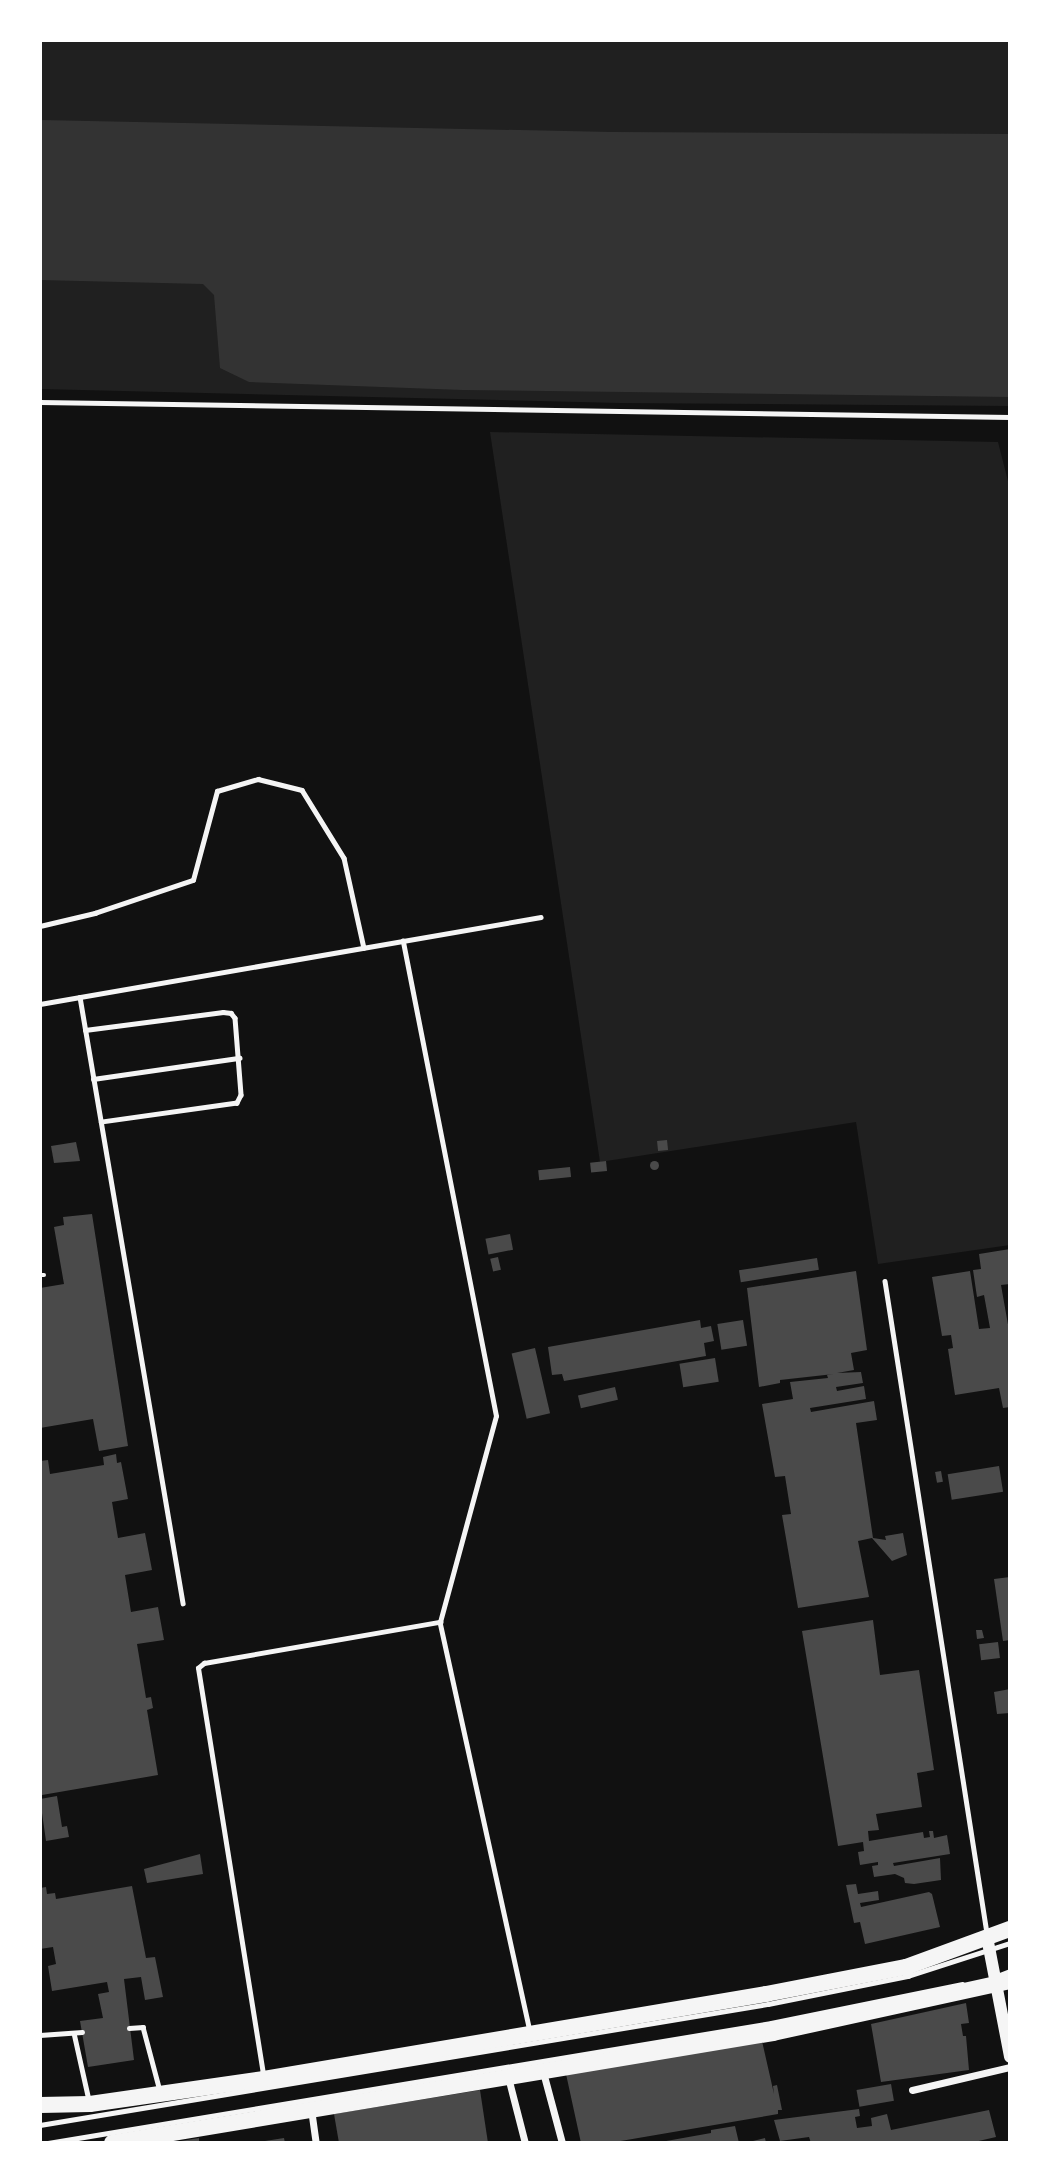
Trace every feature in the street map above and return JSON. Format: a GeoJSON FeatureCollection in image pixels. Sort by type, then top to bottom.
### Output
{"type":"FeatureCollection","features":[{"type":"Feature","properties":{"kind":"main road"},"geometry":{"type":"LineString","coordinates":[[40,2105],[89,2104],[264,2079],[906,1967],[989,1943],[1010,1929]]}},
{"type":"Feature","properties":{"kind":"main road"},"geometry":{"type":"LineString","coordinates":[[112,2143],[310,2104],[541,2066],[773,2033],[1001,1981]]}},
{"type":"Feature","properties":{"kind":"street"},"geometry":{"type":"LineString","coordinates":[[989,1943],[1001,1981],[1010,2057]]}},
{"type":"Feature","properties":{"kind":"street"},"geometry":{"type":"LineString","coordinates":[[541,2066],[562,2143]]}},
{"type":"Feature","properties":{"kind":"street"},"geometry":{"type":"LineString","coordinates":[[912,2090],[1010,2067]]}},
{"type":"Feature","properties":{"kind":"street"},"geometry":{"type":"LineString","coordinates":[[506,2072],[525,2143]]}},
{"type":"Feature","properties":{"kind":"street"},"geometry":{"type":"LineString","coordinates":[[310,2104],[316,2143]]}},
{"type":"Feature","properties":{"kind":"lane"},"geometry":{"type":"LineString","coordinates":[[40,402],[1010,417]]}},
{"type":"Feature","properties":{"kind":"lane"},"geometry":{"type":"LineString","coordinates":[[40,926],[96,913],[193,880],[217,792],[258,779],[302,790],[344,858],[364,948]]}},
{"type":"Feature","properties":{"kind":"lane"},"geometry":{"type":"LineString","coordinates":[[40,1003],[541,917]]}},
{"type":"Feature","properties":{"kind":"lane"},"geometry":{"type":"LineString","coordinates":[[403,941],[496,1416],[440,1622],[531,2034]]}},
{"type":"Feature","properties":{"kind":"lane"},"geometry":{"type":"LineString","coordinates":[[80,997],[183,1603]]}},
{"type":"Feature","properties":{"kind":"lane"},"geometry":{"type":"LineString","coordinates":[[85,1030],[227,1012],[235,1018],[241,1095],[237,1102],[101,1122]]}},
{"type":"Feature","properties":{"kind":"lane"},"geometry":{"type":"LineString","coordinates":[[93,1079],[239,1058]]}},
{"type":"Feature","properties":{"kind":"lane"},"geometry":{"type":"LineString","coordinates":[[885,1281],[989,1943]]}},
{"type":"Feature","properties":{"kind":"lane"},"geometry":{"type":"LineString","coordinates":[[264,2079],[198,1668],[204,1663],[440,1622]]}},
{"type":"Feature","properties":{"kind":"lane"},"geometry":{"type":"LineString","coordinates":[[40,2125],[768,2004],[908,1976],[989,1943],[1010,1943]]}},
{"type":"Feature","properties":{"kind":"lane"},"geometry":{"type":"LineString","coordinates":[[976,1981],[1001,1981],[1010,1971]]}},
{"type":"Feature","properties":{"kind":"lane"},"geometry":{"type":"LineString","coordinates":[[541,2066],[966,1983]]}},
{"type":"Feature","properties":{"kind":"lane"},"geometry":{"type":"LineString","coordinates":[[129,2028],[142,2027],[161,2094]]}},
{"type":"Feature","properties":{"kind":"lane"},"geometry":{"type":"LineString","coordinates":[[40,2035],[82,2032]]}},
{"type":"Feature","properties":{"kind":"lane"},"geometry":{"type":"LineString","coordinates":[[74,2033],[89,2104]]}},
{"type":"Feature","properties":{"kind":"lane"},"geometry":{"type":"LineString","coordinates":[[48,2143],[310,2104]]}},
{"type":"Feature","properties":{"kind":"shaded area"},"geometry":{"type":"Polygon","coordinates":[[[40,40],[1010,40],[1010,406],[619,403],[40,389],[40,40]]]}},
{"type":"Feature","properties":{"kind":"shaded area"},"geometry":{"type":"Polygon","coordinates":[[[40,120],[611,132],[1010,134],[1010,397],[463,390],[249,382],[220,368],[214,295],[203,284],[40,280],[40,120]]]}},
{"type":"Feature","properties":{"kind":"shaded area"},"geometry":{"type":"Polygon","coordinates":[[[490,432],[998,442],[1010,489],[1010,1245],[878,1264],[856,1122],[600,1162],[490,432]]]}},
{"type":"Feature","properties":{"kind":"building"},"geometry":{"type":"Polygon","coordinates":[[[667,1140],[668,1150],[658,1151],[657,1141],[667,1140]]]}},
{"type":"Feature","properties":{"kind":"building"},"geometry":{"type":"Polygon","coordinates":[[[76,1142],[80,1161],[54,1163],[51,1146],[76,1142]]]}},
{"type":"Feature","properties":{"kind":"building"},"geometry":{"type":"Polygon","coordinates":[[[654,1160],[659,1165],[654,1170],[649,1165],[654,1160]]]}},
{"type":"Feature","properties":{"kind":"building"},"geometry":{"type":"Polygon","coordinates":[[[606,1161],[607,1171],[591,1173],[590,1163],[606,1161]]]}},
{"type":"Feature","properties":{"kind":"building"},"geometry":{"type":"Polygon","coordinates":[[[570,1167],[571,1177],[539,1180],[538,1170],[570,1167]]]}},
{"type":"Feature","properties":{"kind":"building"},"geometry":{"type":"Polygon","coordinates":[[[92,1214],[128,1446],[99,1451],[93,1419],[40,1428],[40,1288],[64,1284],[54,1227],[64,1225],[63,1217],[92,1214]]]}},
{"type":"Feature","properties":{"kind":"building"},"geometry":{"type":"Polygon","coordinates":[[[510,1234],[513,1250],[489,1254],[485,1239],[510,1234]]]}},
{"type":"Feature","properties":{"kind":"building"},"geometry":{"type":"Polygon","coordinates":[[[1010,1249],[1010,1284],[1001,1285],[1010,1336],[1010,1407],[1003,1408],[999,1388],[955,1395],[948,1349],[953,1348],[951,1335],[942,1336],[932,1277],[970,1271],[979,1329],[990,1328],[984,1295],[977,1297],[973,1270],[981,1269],[979,1254],[1010,1249]]]}},
{"type":"Feature","properties":{"kind":"building"},"geometry":{"type":"Polygon","coordinates":[[[498,1257],[501,1270],[493,1271],[490,1259],[498,1257]]]}},
{"type":"Feature","properties":{"kind":"building"},"geometry":{"type":"Polygon","coordinates":[[[817,1258],[819,1270],[741,1282],[739,1270],[817,1258]]]}},
{"type":"Feature","properties":{"kind":"building"},"geometry":{"type":"Polygon","coordinates":[[[856,1271],[867,1350],[851,1353],[854,1370],[837,1373],[861,1372],[863,1383],[836,1387],[837,1391],[864,1386],[866,1399],[810,1408],[811,1412],[874,1401],[877,1420],[856,1423],[873,1538],[886,1540],[885,1536],[903,1533],[907,1555],[892,1561],[872,1538],[858,1541],[869,1597],[798,1608],[782,1515],[791,1514],[785,1476],[775,1477],[762,1404],[793,1399],[790,1382],[828,1378],[827,1375],[834,1374],[780,1380],[780,1383],[759,1387],[747,1288],[856,1271]]]}},
{"type":"Feature","properties":{"kind":"building"},"geometry":{"type":"Polygon","coordinates":[[[700,1320],[701,1328],[711,1326],[714,1341],[704,1343],[706,1356],[564,1381],[562,1374],[552,1375],[548,1347],[700,1320]]]}},
{"type":"Feature","properties":{"kind":"building"},"geometry":{"type":"Polygon","coordinates":[[[743,1320],[747,1346],[721,1350],[717,1324],[743,1320]]]}},
{"type":"Feature","properties":{"kind":"building"},"geometry":{"type":"Polygon","coordinates":[[[535,1348],[550,1413],[527,1419],[512,1353],[535,1348]]]}},
{"type":"Feature","properties":{"kind":"building"},"geometry":{"type":"Polygon","coordinates":[[[715,1358],[719,1382],[683,1387],[679,1364],[715,1358]]]}},
{"type":"Feature","properties":{"kind":"building"},"geometry":{"type":"Polygon","coordinates":[[[615,1387],[618,1400],[581,1408],[578,1396],[615,1387]]]}},
{"type":"Feature","properties":{"kind":"building"},"geometry":{"type":"Polygon","coordinates":[[[116,1454],[117,1463],[121,1462],[128,1499],[112,1502],[118,1538],[145,1533],[152,1570],[125,1575],[131,1612],[158,1607],[164,1640],[137,1644],[146,1698],[151,1697],[153,1708],[147,1710],[158,1775],[42,1795],[40,1461],[48,1460],[50,1474],[104,1465],[103,1457],[116,1454]]]}},
{"type":"Feature","properties":{"kind":"building"},"geometry":{"type":"Polygon","coordinates":[[[999,1466],[1003,1492],[952,1500],[948,1474],[999,1466]]]}},
{"type":"Feature","properties":{"kind":"building"},"geometry":{"type":"Polygon","coordinates":[[[941,1471],[943,1482],[937,1483],[935,1472],[941,1471]]]}},
{"type":"Feature","properties":{"kind":"building"},"geometry":{"type":"Polygon","coordinates":[[[1010,1577],[1010,1640],[1003,1641],[994,1579],[1010,1577]]]}},
{"type":"Feature","properties":{"kind":"building"},"geometry":{"type":"Polygon","coordinates":[[[873,1620],[880,1675],[919,1670],[934,1770],[917,1773],[922,1807],[876,1814],[879,1830],[868,1831],[869,1841],[923,1832],[924,1838],[930,1837],[929,1831],[933,1831],[934,1838],[947,1835],[950,1854],[893,1863],[894,1866],[940,1858],[941,1880],[914,1884],[905,1883],[904,1878],[895,1874],[874,1877],[872,1866],[878,1865],[878,1862],[860,1865],[858,1852],[864,1851],[863,1842],[838,1846],[802,1631],[873,1620]]]}},
{"type":"Feature","properties":{"kind":"building"},"geometry":{"type":"Polygon","coordinates":[[[976,1630],[982,1630],[984,1638],[977,1639],[976,1630]]]}},
{"type":"Feature","properties":{"kind":"building"},"geometry":{"type":"Polygon","coordinates":[[[998,1642],[1000,1658],[981,1660],[979,1644],[998,1642]]]}},
{"type":"Feature","properties":{"kind":"building"},"geometry":{"type":"Polygon","coordinates":[[[1010,1689],[1010,1713],[997,1714],[994,1692],[1010,1689]]]}},
{"type":"Feature","properties":{"kind":"building"},"geometry":{"type":"Polygon","coordinates":[[[57,1796],[62,1827],[67,1826],[69,1837],[46,1841],[40,1799],[57,1796]]]}},
{"type":"Feature","properties":{"kind":"building"},"geometry":{"type":"Polygon","coordinates":[[[200,1854],[203,1874],[147,1883],[144,1869],[200,1854]]]}},
{"type":"Feature","properties":{"kind":"building"},"geometry":{"type":"Polygon","coordinates":[[[856,1884],[858,1894],[878,1891],[879,1900],[860,1903],[861,1907],[929,1892],[932,1894],[940,1927],[865,1944],[860,1922],[854,1923],[846,1885],[856,1884]]]}},
{"type":"Feature","properties":{"kind":"building"},"geometry":{"type":"Polygon","coordinates":[[[132,1886],[146,1958],[155,1957],[163,1997],[145,2000],[141,1977],[124,1979],[134,2060],[88,2067],[80,2021],[103,2018],[98,1994],[109,1992],[107,1982],[52,1991],[48,1966],[56,1964],[53,1947],[40,1949],[40,1888],[46,1887],[47,1894],[55,1893],[56,1899],[132,1886]]]}},
{"type":"Feature","properties":{"kind":"building"},"geometry":{"type":"Polygon","coordinates":[[[966,2003],[969,2023],[961,2024],[963,2036],[966,2036],[969,2070],[881,2082],[871,2024],[966,2003]]]}},
{"type":"Feature","properties":{"kind":"building"},"geometry":{"type":"Polygon","coordinates":[[[762,2041],[774,2094],[773,2086],[777,2085],[782,2110],[778,2110],[778,2114],[609,2143],[581,2143],[566,2074],[762,2041]]]}},
{"type":"Feature","properties":{"kind":"building"},"geometry":{"type":"Polygon","coordinates":[[[891,2084],[894,2101],[859,2107],[857,2090],[891,2084]]]}},
{"type":"Feature","properties":{"kind":"building"},"geometry":{"type":"Polygon","coordinates":[[[480,2090],[488,2143],[339,2143],[334,2114],[480,2090]]]}},
{"type":"Feature","properties":{"kind":"building"},"geometry":{"type":"Polygon","coordinates":[[[859,2109],[860,2116],[855,2117],[857,2128],[872,2126],[871,2118],[887,2114],[891,2130],[989,2110],[996,2137],[970,2143],[811,2143],[809,2137],[780,2141],[774,2120],[859,2109]]]}},
{"type":"Feature","properties":{"kind":"building"},"geometry":{"type":"Polygon","coordinates":[[[735,2126],[739,2143],[655,2143],[711,2133],[711,2130],[735,2126]]]}},
{"type":"Feature","properties":{"kind":"building"},"geometry":{"type":"Polygon","coordinates":[[[199,2138],[199,2143],[181,2143],[181,2141],[199,2138]]]}},
{"type":"Feature","properties":{"kind":"building"},"geometry":{"type":"Polygon","coordinates":[[[284,2138],[285,2143],[265,2143],[265,2141],[284,2138]]]}},
{"type":"Feature","properties":{"kind":"building"},"geometry":{"type":"Polygon","coordinates":[[[765,2138],[766,2143],[749,2143],[749,2142],[765,2138]]]}}]}
